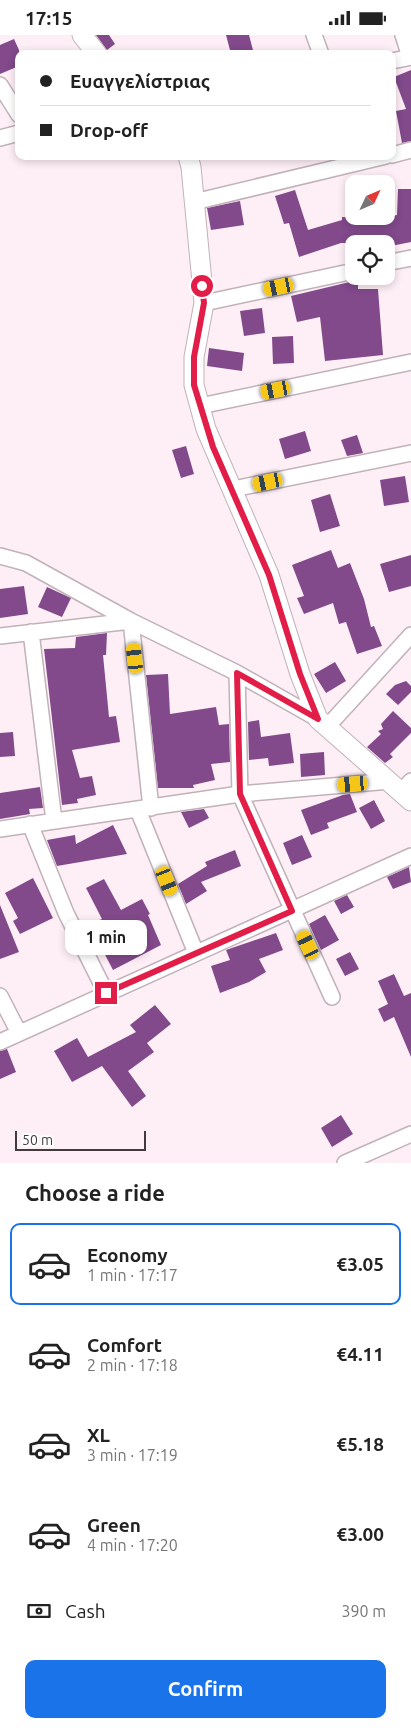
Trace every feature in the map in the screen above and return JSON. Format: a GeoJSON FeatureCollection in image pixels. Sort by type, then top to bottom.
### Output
{"type":"FeatureCollection","features":[{"type":"Feature","properties":{"kind":"street"},"geometry":{"type":"LineString","coordinates":[[82,35],[94,50]]}},
{"type":"Feature","properties":{"kind":"street"},"geometry":{"type":"LineString","coordinates":[[314,35],[320,50]]}},
{"type":"Feature","properties":{"kind":"street"},"geometry":{"type":"LineString","coordinates":[[396,60],[410,57],[403,35]]}},
{"type":"Feature","properties":{"kind":"street"},"geometry":{"type":"LineString","coordinates":[[0,85],[15,109]]}},
{"type":"Feature","properties":{"kind":"street"},"geometry":{"type":"LineString","coordinates":[[0,138],[15,134]]}},
{"type":"Feature","properties":{"kind":"street"},"geometry":{"type":"LineString","coordinates":[[396,154],[411,150]]}},
{"type":"Feature","properties":{"kind":"street"},"geometry":{"type":"LineString","coordinates":[[189,160],[192,167],[204,303],[194,357],[194,385],[213,447],[269,575],[300,674],[322,723]]}},
{"type":"Feature","properties":{"kind":"street"},"geometry":{"type":"LineString","coordinates":[[194,202],[369,160]]}},
{"type":"Feature","properties":{"kind":"street"},"geometry":{"type":"LineString","coordinates":[[395,261],[411,258]]}},
{"type":"Feature","properties":{"kind":"street"},"geometry":{"type":"LineString","coordinates":[[204,303],[345,273]]}},
{"type":"Feature","properties":{"kind":"street"},"geometry":{"type":"LineString","coordinates":[[200,405],[411,362]]}},
{"type":"Feature","properties":{"kind":"street"},"geometry":{"type":"LineString","coordinates":[[233,489],[411,453]]}},
{"type":"Feature","properties":{"kind":"street"},"geometry":{"type":"LineString","coordinates":[[0,557],[26,563],[131,621],[237,673],[322,723],[403,789]]}},
{"type":"Feature","properties":{"kind":"street"},"geometry":{"type":"LineString","coordinates":[[0,636],[131,621]]}},
{"type":"Feature","properties":{"kind":"street"},"geometry":{"type":"LineString","coordinates":[[131,621],[145,809],[196,953]]}},
{"type":"Feature","properties":{"kind":"street"},"geometry":{"type":"LineString","coordinates":[[31,632],[54,821]]}},
{"type":"Feature","properties":{"kind":"street"},"geometry":{"type":"LineString","coordinates":[[322,723],[411,635]]}},
{"type":"Feature","properties":{"kind":"street"},"geometry":{"type":"LineString","coordinates":[[237,673],[240,794],[332,997]]}},
{"type":"Feature","properties":{"kind":"street"},"geometry":{"type":"LineString","coordinates":[[0,829],[240,794],[403,789]]}},
{"type":"Feature","properties":{"kind":"street"},"geometry":{"type":"LineString","coordinates":[[30,824],[66,913],[106,993]]}},
{"type":"Feature","properties":{"kind":"street"},"geometry":{"type":"LineString","coordinates":[[0,1041],[411,856]]}},
{"type":"Feature","properties":{"kind":"street"},"geometry":{"type":"LineString","coordinates":[[0,996],[19,1033]]}},
{"type":"Feature","properties":{"kind":"street"},"geometry":{"type":"LineString","coordinates":[[345,1163],[411,1134]]}},
{"type":"Feature","properties":{"kind":"building"},"geometry":{"type":"Polygon","coordinates":[[[96,35],[109,35],[115,44],[107,50],[96,35]]]}},
{"type":"Feature","properties":{"kind":"building"},"geometry":{"type":"Polygon","coordinates":[[[226,35],[249,35],[253,50],[230,50],[226,35]]]}},
{"type":"Feature","properties":{"kind":"building"},"geometry":{"type":"Polygon","coordinates":[[[14,39],[19,50],[15,50],[15,68],[0,74],[0,45],[14,39]]]}},
{"type":"Feature","properties":{"kind":"building"},"geometry":{"type":"Polygon","coordinates":[[[411,70],[411,141],[402,143],[396,111],[406,109],[396,82],[396,76],[411,70]]]}},
{"type":"Feature","properties":{"kind":"building"},"geometry":{"type":"Polygon","coordinates":[[[398,189],[411,189],[411,242],[395,245],[395,235],[345,235],[345,243],[299,257],[289,223],[284,224],[275,196],[295,190],[308,230],[342,220],[342,217],[345,217],[345,225],[395,225],[395,215],[397,215],[398,189]]]}},
{"type":"Feature","properties":{"kind":"building"},"geometry":{"type":"Polygon","coordinates":[[[240,201],[244,225],[211,230],[207,208],[240,201]]]}},
{"type":"Feature","properties":{"kind":"building"},"geometry":{"type":"Polygon","coordinates":[[[345,283],[345,285],[358,285],[358,289],[378,289],[383,355],[325,361],[320,317],[297,322],[291,296],[345,283]]]}},
{"type":"Feature","properties":{"kind":"building"},"geometry":{"type":"Polygon","coordinates":[[[262,308],[265,333],[244,336],[240,311],[262,308]]]}},
{"type":"Feature","properties":{"kind":"building"},"geometry":{"type":"Polygon","coordinates":[[[293,336],[294,363],[273,364],[272,337],[293,336]]]}},
{"type":"Feature","properties":{"kind":"building"},"geometry":{"type":"Polygon","coordinates":[[[209,348],[244,353],[242,371],[207,366],[209,348]]]}},
{"type":"Feature","properties":{"kind":"building"},"geometry":{"type":"Polygon","coordinates":[[[305,431],[311,451],[285,459],[279,439],[305,431]]]}},
{"type":"Feature","properties":{"kind":"building"},"geometry":{"type":"Polygon","coordinates":[[[357,435],[363,453],[347,456],[341,440],[357,435]]]}},
{"type":"Feature","properties":{"kind":"building"},"geometry":{"type":"Polygon","coordinates":[[[186,446],[194,474],[181,478],[172,450],[186,446]]]}},
{"type":"Feature","properties":{"kind":"building"},"geometry":{"type":"Polygon","coordinates":[[[405,476],[409,502],[384,506],[380,480],[405,476]]]}},
{"type":"Feature","properties":{"kind":"building"},"geometry":{"type":"Polygon","coordinates":[[[330,494],[340,526],[320,532],[311,500],[330,494]]]}},
{"type":"Feature","properties":{"kind":"building"},"geometry":{"type":"Polygon","coordinates":[[[331,550],[338,568],[350,563],[364,599],[371,627],[374,626],[382,646],[357,654],[346,622],[339,624],[333,603],[304,614],[297,598],[304,596],[292,565],[331,550]]]}},
{"type":"Feature","properties":{"kind":"building"},"geometry":{"type":"Polygon","coordinates":[[[411,555],[411,586],[389,592],[380,564],[411,555]]]}},
{"type":"Feature","properties":{"kind":"building"},"geometry":{"type":"Polygon","coordinates":[[[24,586],[28,614],[0,618],[0,589],[24,586]]]}},
{"type":"Feature","properties":{"kind":"building"},"geometry":{"type":"Polygon","coordinates":[[[47,587],[71,598],[62,617],[38,607],[47,587]]]}},
{"type":"Feature","properties":{"kind":"building"},"geometry":{"type":"Polygon","coordinates":[[[107,633],[106,655],[103,655],[109,717],[116,716],[120,742],[72,750],[80,778],[92,776],[96,795],[77,799],[78,803],[62,805],[44,649],[75,648],[76,637],[107,633]]]}},
{"type":"Feature","properties":{"kind":"building"},"geometry":{"type":"Polygon","coordinates":[[[335,662],[346,681],[326,693],[314,674],[335,662]]]}},
{"type":"Feature","properties":{"kind":"building"},"geometry":{"type":"Polygon","coordinates":[[[168,674],[170,714],[216,707],[219,725],[229,724],[230,762],[211,764],[215,780],[193,785],[194,788],[158,788],[146,675],[168,674]]]}},
{"type":"Feature","properties":{"kind":"building"},"geometry":{"type":"Polygon","coordinates":[[[406,681],[411,686],[411,692],[398,705],[386,694],[395,685],[406,681]]]}},
{"type":"Feature","properties":{"kind":"building"},"geometry":{"type":"Polygon","coordinates":[[[393,711],[411,728],[411,733],[390,754],[393,757],[385,763],[367,747],[381,734],[378,731],[383,729],[381,724],[393,711]]]}},
{"type":"Feature","properties":{"kind":"building"},"geometry":{"type":"Polygon","coordinates":[[[259,720],[261,737],[290,733],[294,763],[269,766],[268,758],[249,760],[248,722],[259,720]]]}},
{"type":"Feature","properties":{"kind":"building"},"geometry":{"type":"Polygon","coordinates":[[[13,732],[15,756],[0,757],[0,733],[13,732]]]}},
{"type":"Feature","properties":{"kind":"building"},"geometry":{"type":"Polygon","coordinates":[[[324,752],[325,775],[301,777],[300,754],[324,752]]]}},
{"type":"Feature","properties":{"kind":"building"},"geometry":{"type":"Polygon","coordinates":[[[40,787],[43,808],[29,809],[30,814],[0,819],[0,793],[40,787]]]}},
{"type":"Feature","properties":{"kind":"building"},"geometry":{"type":"Polygon","coordinates":[[[350,794],[357,812],[327,823],[329,828],[311,835],[301,810],[350,794]]]}},
{"type":"Feature","properties":{"kind":"building"},"geometry":{"type":"Polygon","coordinates":[[[374,800],[385,821],[371,829],[359,808],[374,800]]]}},
{"type":"Feature","properties":{"kind":"building"},"geometry":{"type":"Polygon","coordinates":[[[204,809],[209,818],[189,828],[181,812],[204,809]]]}},
{"type":"Feature","properties":{"kind":"building"},"geometry":{"type":"Polygon","coordinates":[[[113,825],[127,854],[57,866],[47,840],[75,835],[76,844],[113,825]]]}},
{"type":"Feature","properties":{"kind":"building"},"geometry":{"type":"Polygon","coordinates":[[[302,835],[312,857],[292,865],[283,843],[302,835]]]}},
{"type":"Feature","properties":{"kind":"building"},"geometry":{"type":"Polygon","coordinates":[[[235,850],[241,866],[201,882],[207,891],[186,904],[178,884],[207,866],[205,862],[235,850]]]}},
{"type":"Feature","properties":{"kind":"building"},"geometry":{"type":"Polygon","coordinates":[[[409,867],[411,882],[393,889],[387,877],[409,867]]]}},
{"type":"Feature","properties":{"kind":"building"},"geometry":{"type":"Polygon","coordinates":[[[33,878],[53,918],[20,934],[13,921],[18,918],[5,893],[33,878]]]}},
{"type":"Feature","properties":{"kind":"building"},"geometry":{"type":"Polygon","coordinates":[[[104,879],[121,910],[142,899],[150,914],[148,915],[161,945],[113,970],[89,924],[102,919],[86,888],[104,879]]]}},
{"type":"Feature","properties":{"kind":"building"},"geometry":{"type":"Polygon","coordinates":[[[347,895],[354,907],[341,914],[334,901],[347,895]]]}},
{"type":"Feature","properties":{"kind":"building"},"geometry":{"type":"Polygon","coordinates":[[[0,905],[19,952],[0,959],[0,905]]]}},
{"type":"Feature","properties":{"kind":"building"},"geometry":{"type":"Polygon","coordinates":[[[325,915],[339,940],[321,950],[309,924],[325,915]]]}},
{"type":"Feature","properties":{"kind":"building"},"geometry":{"type":"Polygon","coordinates":[[[276,933],[283,950],[259,959],[266,972],[249,982],[220,993],[211,966],[230,960],[226,950],[276,933]]]}},
{"type":"Feature","properties":{"kind":"building"},"geometry":{"type":"Polygon","coordinates":[[[350,952],[359,969],[345,976],[336,959],[350,952]]]}},
{"type":"Feature","properties":{"kind":"building"},"geometry":{"type":"Polygon","coordinates":[[[394,974],[404,996],[411,993],[411,1057],[394,1017],[384,1022],[378,1009],[388,1004],[378,981],[394,974]]]}},
{"type":"Feature","properties":{"kind":"building"},"geometry":{"type":"Polygon","coordinates":[[[155,1005],[171,1024],[147,1043],[154,1052],[128,1071],[146,1096],[132,1107],[102,1066],[72,1082],[54,1051],[77,1038],[88,1057],[136,1032],[130,1025],[155,1005]]]}},
{"type":"Feature","properties":{"kind":"building"},"geometry":{"type":"Polygon","coordinates":[[[7,1049],[16,1072],[0,1079],[0,1051],[7,1049]]]}},
{"type":"Feature","properties":{"kind":"building"},"geometry":{"type":"Polygon","coordinates":[[[341,1115],[353,1134],[332,1147],[321,1128],[341,1115]]]}},
{"type":"Feature","properties":{"kind":"route"},"geometry":{"type":"LineString","coordinates":[[106,993],[292,911],[240,794],[237,673],[318,719],[300,674],[269,575],[213,447],[194,385],[194,357],[204,303],[202,286]]}}]}
